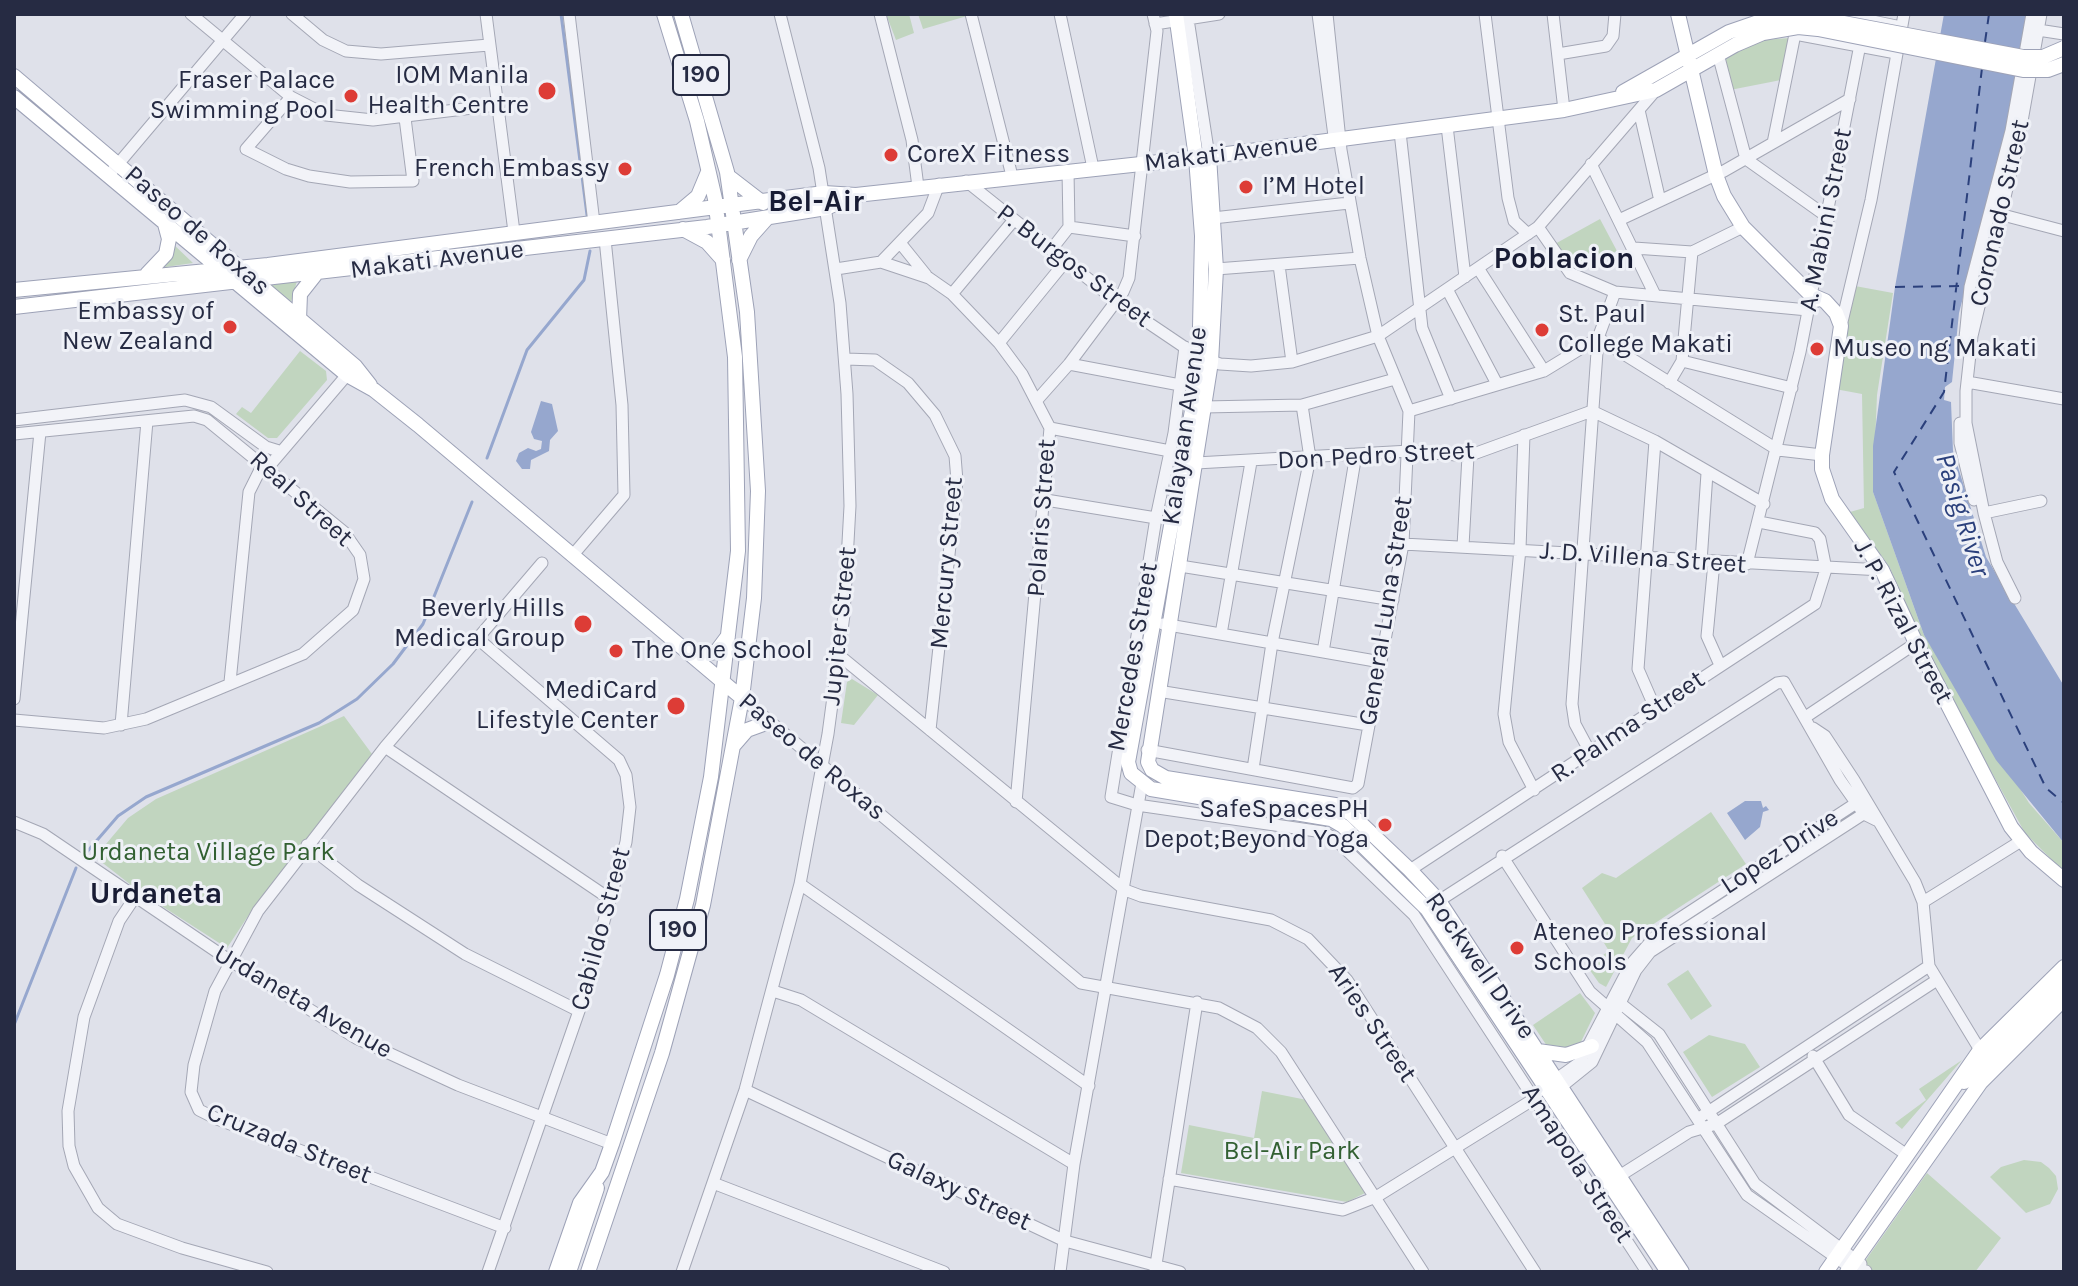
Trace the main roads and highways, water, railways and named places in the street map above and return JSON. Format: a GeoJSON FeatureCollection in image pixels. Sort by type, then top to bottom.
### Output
{"type":"FeatureCollection","features":[{"type":"Feature","properties":{"kind":"main road","name":"190"},"geometry":{"type":"LineString","coordinates":[[664,14],[716,209]]}},
{"type":"Feature","properties":{"kind":"main road","name":"190"},"geometry":{"type":"LineString","coordinates":[[556,1272],[580,1203],[602,1172],[612,1144],[667,975],[687,899],[706,813],[738,551],[739,443],[735,357],[723,261],[728,218],[728,176],[681,14]]}},
{"type":"Feature","properties":{"kind":"main road"},"geometry":{"type":"LineString","coordinates":[[1678,14],[1690,62]]}},
{"type":"Feature","properties":{"kind":"main road","name":"Makati Avenue"},"geometry":{"type":"LineString","coordinates":[[14,307],[584,242],[682,229],[765,210],[856,195],[1202,157],[1564,110],[1656,90],[1729,32],[1795,16],[2023,57],[2043,57],[2064,48]]}},
{"type":"Feature","properties":{"kind":"main road","name":"Kalayaan Avenue"},"geometry":{"type":"LineString","coordinates":[[1137,778],[1128,762],[1205,360],[1216,269],[1213,218],[1181,18]]}},
{"type":"Feature","properties":{"kind":"main road"},"geometry":{"type":"LineString","coordinates":[[1757,26],[1795,34]]}},
{"type":"Feature","properties":{"kind":"main road","name":"Makati Avenue"},"geometry":{"type":"LineString","coordinates":[[1605,102],[1690,62],[1718,54],[1757,26],[1818,29],[2023,70],[2048,70],[2064,64]]}},
{"type":"Feature","properties":{"kind":"main road","name":"J. P. Rizal Street"},"geometry":{"type":"LineString","coordinates":[[1690,62],[1716,175],[1743,227],[1840,332],[1822,455],[1822,469],[1832,499],[1882,570],[1916,643],[2021,841],[2064,880]]}},
{"type":"Feature","properties":{"kind":"main road","name":"Paseo de Roxas"},"geometry":{"type":"LineString","coordinates":[[14,76],[256,281],[374,390],[742,698]]}},
{"type":"Feature","properties":{"kind":"main road","name":"Paseo de Roxas"},"geometry":{"type":"LineString","coordinates":[[14,97],[236,283],[351,370]]}},
{"type":"Feature","properties":{"kind":"main road","name":"Kalayaan Avenue"},"geometry":{"type":"LineString","coordinates":[[1137,778],[1148,756],[1204,407],[1202,157]]}},
{"type":"Feature","properties":{"kind":"main road"},"geometry":{"type":"LineString","coordinates":[[678,213],[698,196],[708,172]]}},
{"type":"Feature","properties":{"kind":"main road"},"geometry":{"type":"LineString","coordinates":[[728,176],[765,210],[739,260]]}},
{"type":"Feature","properties":{"kind":"main road","name":"Makati Avenue"},"geometry":{"type":"LineString","coordinates":[[14,290],[147,274],[240,268],[716,209],[728,218]]}},
{"type":"Feature","properties":{"kind":"main road","name":"190"},"geometry":{"type":"LineString","coordinates":[[588,1272],[662,1053],[699,920],[742,698],[754,598],[758,491],[752,357],[739,260],[728,218]]}},
{"type":"Feature","properties":{"kind":"main road"},"geometry":{"type":"LineString","coordinates":[[147,274],[166,254],[169,239],[165,224]]}},
{"type":"Feature","properties":{"kind":"main road"},"geometry":{"type":"LineString","coordinates":[[682,229],[707,242],[723,261]]}},
{"type":"Feature","properties":{"kind":"main road"},"geometry":{"type":"LineString","coordinates":[[299,320],[300,294],[316,274]]}},
{"type":"Feature","properties":{"kind":"main road"},"geometry":{"type":"LineString","coordinates":[[694,656],[716,652],[730,629]]}},
{"type":"Feature","properties":{"kind":"main road"},"geometry":{"type":"LineString","coordinates":[[734,745],[747,730],[769,722]]}},
{"type":"Feature","properties":{"kind":"main road","name":"Rockwell Drive"},"geometry":{"type":"LineString","coordinates":[[1148,756],[1152,770],[1166,778],[1335,805],[1351,814],[1410,870],[1614,1180],[1668,1272]]}},
{"type":"Feature","properties":{"kind":"main road","name":"Rockwell Drive"},"geometry":{"type":"LineString","coordinates":[[1137,778],[1151,789],[1337,822],[1433,905],[1538,1051],[1554,1087]]}},
{"type":"Feature","properties":{"kind":"main road"},"geometry":{"type":"LineString","coordinates":[[1975,1081],[1980,1050],[2063,972]]}},
{"type":"Feature","properties":{"kind":"main road"},"geometry":{"type":"LineString","coordinates":[[1858,1268],[1961,1110],[1975,1081],[2063,972]]}},
{"type":"Feature","properties":{"kind":"main road"},"geometry":{"type":"LineString","coordinates":[[1975,1081],[2064,999]]}},
{"type":"Feature","properties":{"kind":"main road"},"geometry":{"type":"LineString","coordinates":[[1826,1272],[1947,1099],[1975,1081],[2064,1008]]}},
{"type":"Feature","properties":{"kind":"main road"},"geometry":{"type":"LineString","coordinates":[[1538,1051],[1566,1055],[1592,1046]]}},
{"type":"Feature","properties":{"kind":"main road"},"geometry":{"type":"LineString","coordinates":[[582,1272],[602,1172]]}},
{"type":"Feature","properties":{"kind":"main road","name":"Rockwell Drive"},"geometry":{"type":"LineString","coordinates":[[1614,1180],[1682,1272]]}},
{"type":"Feature","properties":{"kind":"main road"},"geometry":{"type":"LineString","coordinates":[[569,1272],[589,1231],[614,1191]]}},
{"type":"Feature","properties":{"kind":"water","name":"Pasig River"},"geometry":{"type":"Polygon","coordinates":[[[1944,14],[2028,14],[2006,129],[1959,313],[1952,382],[1945,387],[1944,400],[1951,402],[1953,451],[1986,557],[2064,686],[2064,843],[1996,760],[1924,635],[1873,492],[1873,446],[1895,287],[1944,14]]]}},
{"type":"Feature","properties":{"kind":"water"},"geometry":{"type":"Polygon","coordinates":[[[541,401],[552,404],[558,431],[550,440],[549,451],[531,460],[530,469],[522,469],[516,461],[519,453],[528,448],[541,449],[542,441],[534,439],[531,432],[541,401]]]}},
{"type":"Feature","properties":{"kind":"water"},"geometry":{"type":"Polygon","coordinates":[[[1745,801],[1761,801],[1763,808],[1766,806],[1769,810],[1763,812],[1760,827],[1745,840],[1727,813],[1745,801]]]}},
{"type":"Feature","properties":{"kind":"waterway"},"geometry":{"type":"LineString","coordinates":[[561,14],[587,215]]}},
{"type":"Feature","properties":{"kind":"waterway"},"geometry":{"type":"LineString","coordinates":[[487,458],[527,350],[584,280],[590,251]]}},
{"type":"Feature","properties":{"kind":"waterway"},"geometry":{"type":"LineString","coordinates":[[86,853],[118,816],[146,797],[319,723],[357,699],[393,664],[423,624],[472,502]]}},
{"type":"Feature","properties":{"kind":"waterway"},"geometry":{"type":"LineString","coordinates":[[14,1025],[76,868]]}},
{"type":"Feature","properties":{"kind":"place","name":"IOM Manila Health Centre"},"geometry":{"type":"Point","coordinates":[547,91]}},
{"type":"Feature","properties":{"kind":"place","name":"Fraser Palace Swimming Pool"},"geometry":{"type":"Point","coordinates":[351,96]}},
{"type":"Feature","properties":{"kind":"place","name":"CoreX Fitness"},"geometry":{"type":"Point","coordinates":[891,155]}},
{"type":"Feature","properties":{"kind":"place","name":"French Embassy"},"geometry":{"type":"Point","coordinates":[625,169]}},
{"type":"Feature","properties":{"kind":"place","name":"I’M Hotel"},"geometry":{"type":"Point","coordinates":[1246,187]}},
{"type":"Feature","properties":{"kind":"place","name":"Embassy of New Zealand"},"geometry":{"type":"Point","coordinates":[230,327]}},
{"type":"Feature","properties":{"kind":"place","name":"St. Paul College Makati"},"geometry":{"type":"Point","coordinates":[1542,330]}},
{"type":"Feature","properties":{"kind":"place","name":"Museo ng Makati"},"geometry":{"type":"Point","coordinates":[1817,349]}},
{"type":"Feature","properties":{"kind":"place","name":"Beverly Hills Medical Group"},"geometry":{"type":"Point","coordinates":[583,624]}},
{"type":"Feature","properties":{"kind":"place","name":"The One School"},"geometry":{"type":"Point","coordinates":[616,651]}},
{"type":"Feature","properties":{"kind":"place","name":"MediCard Lifestyle Center"},"geometry":{"type":"Point","coordinates":[676,706]}},
{"type":"Feature","properties":{"kind":"place","name":"SafeSpacesPH Depot;Beyond Yoga"},"geometry":{"type":"Point","coordinates":[1385,825]}},
{"type":"Feature","properties":{"kind":"place","name":"Ateneo Professional Schools"},"geometry":{"type":"Point","coordinates":[1517,948]}},
{"type":"Feature","properties":{"kind":"district","name":"Bel-Air"},"geometry":{"type":"Point","coordinates":[816,202]}},
{"type":"Feature","properties":{"kind":"district","name":"Poblacion"},"geometry":{"type":"Point","coordinates":[1564,259]}},
{"type":"Feature","properties":{"kind":"district","name":"Urdaneta"},"geometry":{"type":"Point","coordinates":[156,894]}},
{"type":"Feature","properties":{"kind":"park label","name":"Urdaneta Village Park"},"geometry":{"type":"Point","coordinates":[208,853]}},
{"type":"Feature","properties":{"kind":"park label","name":"Bel-Air Park"},"geometry":{"type":"Point","coordinates":[1292,1152]}}]}
